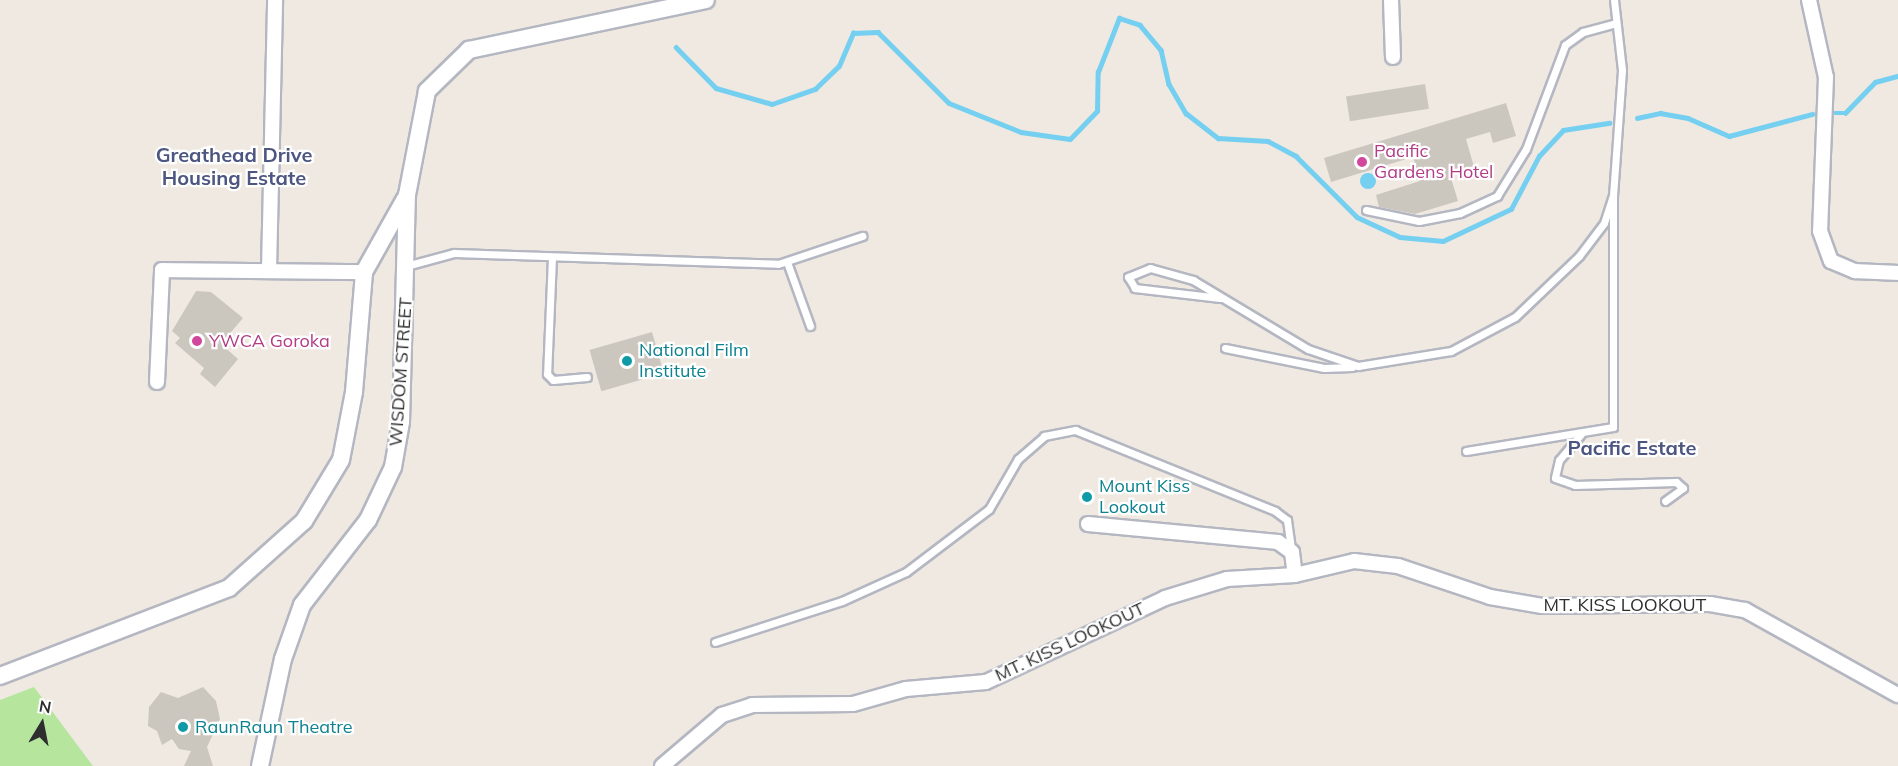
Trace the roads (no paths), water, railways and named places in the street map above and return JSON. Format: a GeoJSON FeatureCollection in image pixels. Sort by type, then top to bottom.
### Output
{"type":"FeatureCollection","features":[{"type":"Feature","properties":{"kind":"street"},"geometry":{"type":"LineString","coordinates":[[269,270],[275,0]]}},
{"type":"Feature","properties":{"kind":"street"},"geometry":{"type":"LineString","coordinates":[[0,676],[229,588],[304,521],[341,460],[354,392],[364,272],[407,195],[427,91],[469,50],[685,2],[706,0]]}},
{"type":"Feature","properties":{"kind":"street"},"geometry":{"type":"LineString","coordinates":[[1391,0],[1393,57]]}},
{"type":"Feature","properties":{"kind":"street"},"geometry":{"type":"LineString","coordinates":[[1809,0],[1826,76],[1820,231],[1832,261],[1855,271],[1898,273]]}},
{"type":"Feature","properties":{"kind":"street","name":"WISDOM STREET"},"geometry":{"type":"LineString","coordinates":[[260,766],[283,659],[302,605],[368,520],[393,466],[401,422],[407,195]]}},
{"type":"Feature","properties":{"kind":"street"},"geometry":{"type":"LineString","coordinates":[[158,382],[162,270],[364,272]]}},
{"type":"Feature","properties":{"kind":"street"},"geometry":{"type":"LineString","coordinates":[[1088,524],[1278,542],[1292,552],[1295,575]]}},
{"type":"Feature","properties":{"kind":"street","name":"MT. KISS LOOKOUT"},"geometry":{"type":"LineString","coordinates":[[662,766],[722,715],[752,705],[853,704],[906,689],[986,682],[1166,598],[1227,579],[1295,575],[1354,561],[1398,566],[1490,597],[1542,606],[1710,604],[1745,610],[1898,695]]}},
{"type":"Feature","properties":{"kind":"lane"},"geometry":{"type":"LineString","coordinates":[[1466,451],[1613,427],[1613,196],[1622,70],[1614,0]]}},
{"type":"Feature","properties":{"kind":"lane"},"geometry":{"type":"LineString","coordinates":[[1366,210],[1419,220],[1460,213],[1497,196],[1526,149],[1565,45],[1583,32],[1616,23]]}},
{"type":"Feature","properties":{"kind":"lane"},"geometry":{"type":"LineString","coordinates":[[1225,348],[1324,368],[1358,366],[1451,351],[1515,317],[1579,256],[1604,223],[1613,196]]}},
{"type":"Feature","properties":{"kind":"lane"},"geometry":{"type":"LineString","coordinates":[[406,266],[454,253],[552,258],[787,262],[862,236]]}},
{"type":"Feature","properties":{"kind":"lane"},"geometry":{"type":"LineString","coordinates":[[552,258],[547,374],[553,380],[587,377]]}},
{"type":"Feature","properties":{"kind":"lane"},"geometry":{"type":"LineString","coordinates":[[787,262],[810,326]]}},
{"type":"Feature","properties":{"kind":"lane"},"geometry":{"type":"LineString","coordinates":[[1220,298],[1135,288],[1128,277],[1150,268],[1193,280],[1308,349],[1358,366]]}},
{"type":"Feature","properties":{"kind":"lane"},"geometry":{"type":"LineString","coordinates":[[715,642],[842,601],[906,572],[989,509],[1018,459],[1044,436],[1075,430],[1275,510],[1287,520],[1292,552]]}},
{"type":"Feature","properties":{"kind":"lane"},"geometry":{"type":"LineString","coordinates":[[1581,434],[1559,460],[1555,478],[1575,485],[1676,482],[1683,488],[1665,501]]}},
{"type":"Feature","properties":{"kind":"water"},"geometry":{"type":"Polygon","coordinates":[[[1365,173],[1371,173],[1376,181],[1374,187],[1365,189],[1360,184],[1360,178],[1365,173]]]}},
{"type":"Feature","properties":{"kind":"waterway"},"geometry":{"type":"LineString","coordinates":[[676,47],[716,88],[772,104],[815,89],[839,66],[853,33],[878,32],[949,103],[1021,132],[1070,139],[1097,111],[1098,72],[1119,18],[1140,25],[1161,50],[1169,84],[1186,113],[1218,138],[1268,141],[1296,156],[1357,217],[1400,237],[1443,241],[1511,209],[1539,156],[1563,130],[1609,123]]}},
{"type":"Feature","properties":{"kind":"waterway"},"geometry":{"type":"LineString","coordinates":[[1835,113],[1845,113],[1875,82],[1898,76]]}},
{"type":"Feature","properties":{"kind":"waterway"},"geometry":{"type":"LineString","coordinates":[[1637,118],[1660,113],[1688,118],[1729,136],[1812,114]]}},
{"type":"Feature","properties":{"kind":"place","name":"Pacific Gardens Hotel"},"geometry":{"type":"Point","coordinates":[1362,162]}},
{"type":"Feature","properties":{"kind":"place","name":"YWCA Goroka"},"geometry":{"type":"Point","coordinates":[197,341]}},
{"type":"Feature","properties":{"kind":"place","name":"National Film Institute"},"geometry":{"type":"Point","coordinates":[627,361]}},
{"type":"Feature","properties":{"kind":"place","name":"Mount Kiss Lookout"},"geometry":{"type":"Point","coordinates":[1087,497]}},
{"type":"Feature","properties":{"kind":"place","name":"RaunRaun Theatre"},"geometry":{"type":"Point","coordinates":[183,727]}},
{"type":"Feature","properties":{"kind":"district","name":"Greathead Drive Housing Estate"},"geometry":{"type":"Point","coordinates":[234,166]}},
{"type":"Feature","properties":{"kind":"district","name":"Pacific Estate"},"geometry":{"type":"Point","coordinates":[1632,447]}}]}
